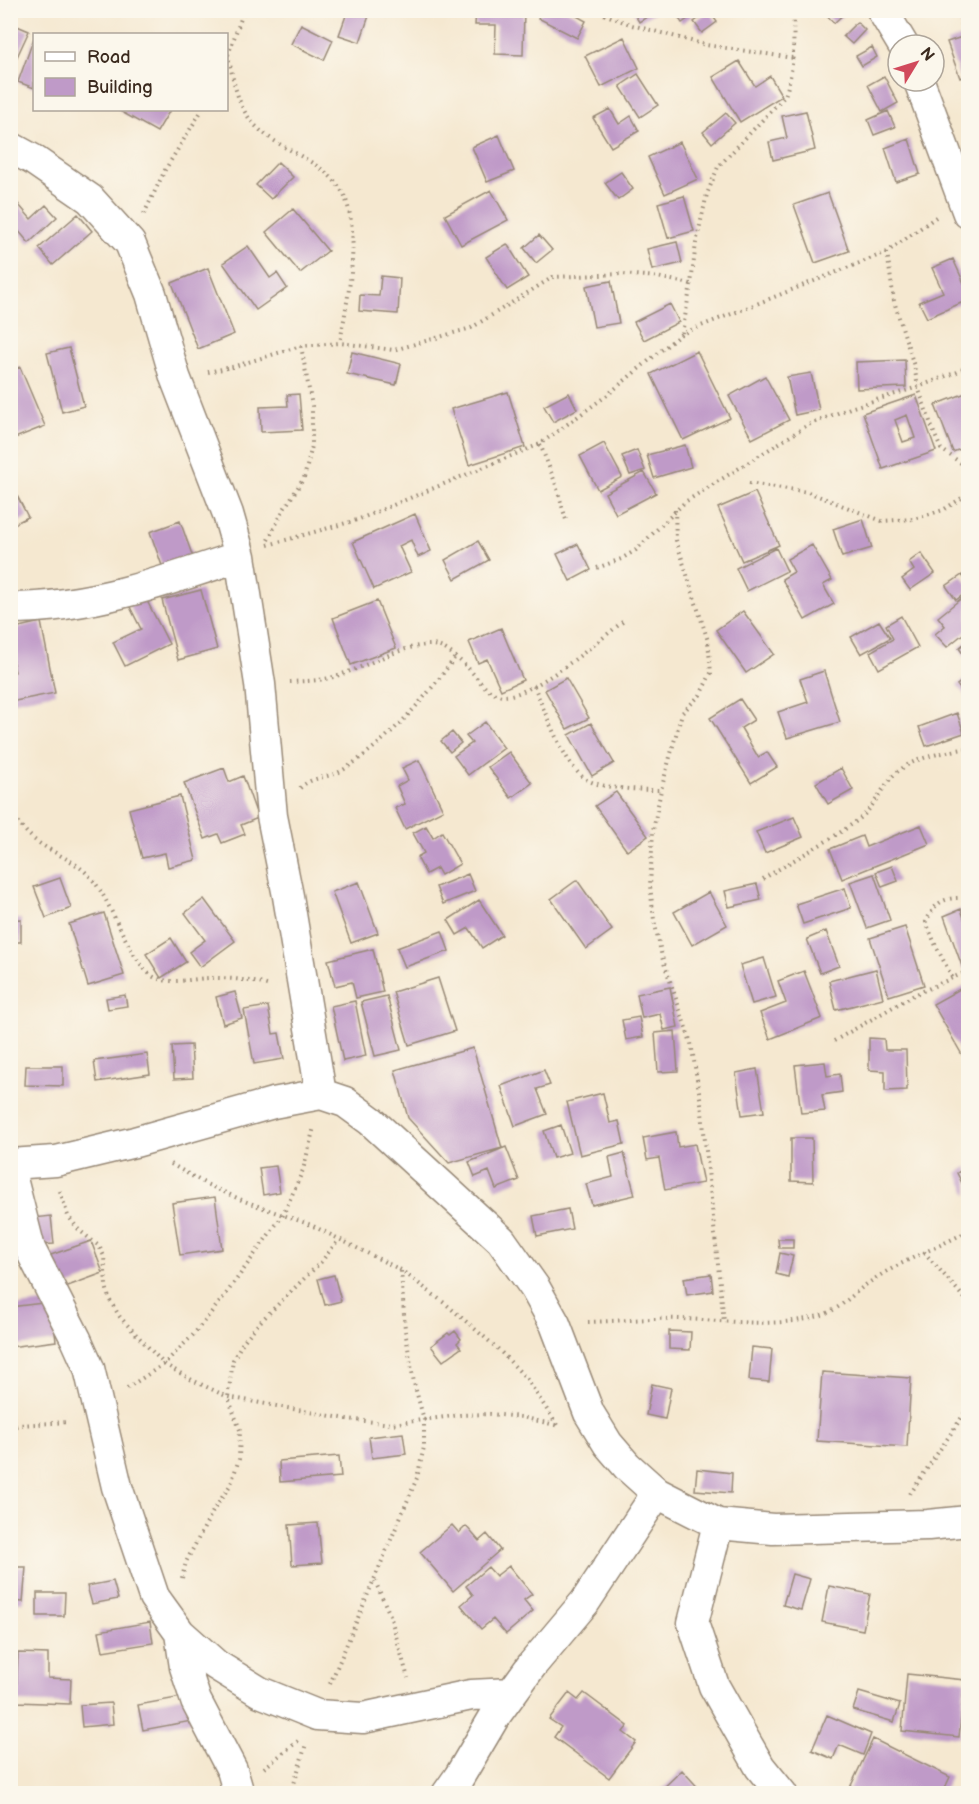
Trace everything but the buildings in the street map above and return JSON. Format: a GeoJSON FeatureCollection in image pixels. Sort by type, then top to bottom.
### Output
{"type":"FeatureCollection","features":[{"type":"Feature","properties":{"kind":"street"},"geometry":{"type":"LineString","coordinates":[[882,10],[896,33]]}},
{"type":"Feature","properties":{"kind":"street"},"geometry":{"type":"LineString","coordinates":[[924,93],[966,205]]}},
{"type":"Feature","properties":{"kind":"street"},"geometry":{"type":"LineString","coordinates":[[10,147],[32,159],[90,199],[130,243],[151,294],[176,377],[228,514],[240,556],[260,684],[272,816],[288,896],[321,1094]]}},
{"type":"Feature","properties":{"kind":"street"},"geometry":{"type":"LineString","coordinates":[[10,608],[86,600],[165,582],[240,556]]}},
{"type":"Feature","properties":{"kind":"street"},"geometry":{"type":"LineString","coordinates":[[10,1164],[56,1161],[135,1142],[254,1107],[321,1094],[345,1102],[372,1121],[501,1240],[535,1288],[555,1324],[589,1413],[608,1444],[627,1466],[657,1493],[718,1524],[773,1528],[928,1525],[969,1521]]}},
{"type":"Feature","properties":{"kind":"street"},"geometry":{"type":"LineString","coordinates":[[10,1171],[30,1249],[89,1368],[117,1487],[154,1597],[180,1633],[216,1665],[314,1723],[363,1718],[471,1695],[511,1693]]}},
{"type":"Feature","properties":{"kind":"street"},"geometry":{"type":"LineString","coordinates":[[447,1794],[511,1693],[585,1602],[657,1493]]}},
{"type":"Feature","properties":{"kind":"street"},"geometry":{"type":"LineString","coordinates":[[718,1524],[693,1623],[714,1686],[760,1767],[782,1794]]}},
{"type":"Feature","properties":{"kind":"street"},"geometry":{"type":"LineString","coordinates":[[180,1633],[185,1667],[196,1701],[232,1770],[238,1790]]}},
{"type":"Feature","properties":{"kind":"path"},"geometry":{"type":"LineString","coordinates":[[228,53],[244,10]]}},
{"type":"Feature","properties":{"kind":"path"},"geometry":{"type":"LineString","coordinates":[[592,10],[632,25],[706,45],[793,58]]}},
{"type":"Feature","properties":{"kind":"path"},"geometry":{"type":"LineString","coordinates":[[681,334],[696,243],[707,194],[718,167],[785,96],[790,81],[793,58],[794,10]]}},
{"type":"Feature","properties":{"kind":"path"},"geometry":{"type":"LineString","coordinates":[[228,60],[237,97],[251,122],[273,142],[332,176],[347,202],[353,247],[340,343]]}},
{"type":"Feature","properties":{"kind":"path"},"geometry":{"type":"LineString","coordinates":[[130,243],[165,170],[201,111]]}},
{"type":"Feature","properties":{"kind":"path"},"geometry":{"type":"LineString","coordinates":[[301,346],[312,406],[312,446],[304,478],[284,509],[265,546],[357,520],[540,444],[606,396],[681,334],[887,252],[966,205]]}},
{"type":"Feature","properties":{"kind":"path"},"geometry":{"type":"LineString","coordinates":[[887,252],[894,301],[918,387],[941,449],[969,468]]}},
{"type":"Feature","properties":{"kind":"path"},"geometry":{"type":"LineString","coordinates":[[176,377],[232,367],[301,346],[340,343],[394,350],[471,328],[553,277],[622,274],[657,277],[691,284]]}},
{"type":"Feature","properties":{"kind":"path"},"geometry":{"type":"LineString","coordinates":[[597,568],[621,559],[636,550],[685,502],[808,425],[850,408],[918,387],[969,366]]}},
{"type":"Feature","properties":{"kind":"path"},"geometry":{"type":"LineString","coordinates":[[540,444],[555,482],[567,523]]}},
{"type":"Feature","properties":{"kind":"path"},"geometry":{"type":"LineString","coordinates":[[749,483],[808,492],[882,521],[914,519],[943,510],[969,495]]}},
{"type":"Feature","properties":{"kind":"path"},"geometry":{"type":"LineString","coordinates":[[675,510],[676,540],[708,640],[711,673],[700,695],[682,713],[661,790],[650,860],[650,886],[662,957],[693,1053],[701,1103],[724,1322]]}},
{"type":"Feature","properties":{"kind":"path"},"geometry":{"type":"LineString","coordinates":[[260,684],[337,676],[394,653],[419,646],[433,645],[456,656],[483,685],[496,694],[506,696],[534,686],[561,669],[625,620]]}},
{"type":"Feature","properties":{"kind":"path"},"geometry":{"type":"LineString","coordinates":[[272,816],[309,779],[335,775],[360,758],[418,706],[456,656]]}},
{"type":"Feature","properties":{"kind":"path"},"geometry":{"type":"LineString","coordinates":[[534,686],[560,745],[572,766],[586,779],[629,789],[661,790]]}},
{"type":"Feature","properties":{"kind":"path"},"geometry":{"type":"LineString","coordinates":[[763,879],[860,819],[879,799],[891,779],[904,766],[926,758],[969,748]]}},
{"type":"Feature","properties":{"kind":"path"},"geometry":{"type":"LineString","coordinates":[[10,813],[37,842],[75,863],[90,875],[140,964],[153,978],[166,981],[210,978],[246,979],[304,996]]}},
{"type":"Feature","properties":{"kind":"path"},"geometry":{"type":"LineString","coordinates":[[952,977],[926,922],[932,909],[943,899],[969,898]]}},
{"type":"Feature","properties":{"kind":"path"},"geometry":{"type":"LineString","coordinates":[[834,1041],[898,1003],[969,971]]}},
{"type":"Feature","properties":{"kind":"path"},"geometry":{"type":"LineString","coordinates":[[10,1428],[19,1425],[64,1423],[80,1418],[164,1364],[193,1335],[220,1302],[283,1215],[303,1170],[321,1094]]}},
{"type":"Feature","properties":{"kind":"path"},"geometry":{"type":"LineString","coordinates":[[135,1142],[206,1184],[244,1201],[311,1225],[401,1270],[497,1347],[526,1378],[557,1425]]}},
{"type":"Feature","properties":{"kind":"path"},"geometry":{"type":"LineString","coordinates":[[56,1161],[60,1194],[68,1216],[79,1230],[99,1246],[104,1256],[106,1285],[110,1299],[120,1317],[164,1364],[192,1380],[228,1396],[347,1419],[392,1424],[490,1414],[522,1417],[557,1425],[608,1444]]}},
{"type":"Feature","properties":{"kind":"path"},"geometry":{"type":"LineString","coordinates":[[555,1324],[680,1319],[724,1322],[804,1320],[845,1304],[866,1284],[924,1251],[969,1231]]}},
{"type":"Feature","properties":{"kind":"path"},"geometry":{"type":"LineString","coordinates":[[180,1633],[182,1578],[186,1562],[213,1511],[231,1484],[240,1459],[240,1431],[228,1396],[233,1360],[243,1342],[259,1323],[321,1262],[339,1239]]}},
{"type":"Feature","properties":{"kind":"path"},"geometry":{"type":"LineString","coordinates":[[924,1251],[969,1302]]}},
{"type":"Feature","properties":{"kind":"path"},"geometry":{"type":"LineString","coordinates":[[291,1794],[314,1723],[417,1478],[424,1447],[424,1420],[414,1383],[405,1330],[401,1270]]}},
{"type":"Feature","properties":{"kind":"path"},"geometry":{"type":"LineString","coordinates":[[887,1526],[969,1408]]}},
{"type":"Feature","properties":{"kind":"path"},"geometry":{"type":"LineString","coordinates":[[375,1581],[395,1631],[405,1671],[418,1707]]}},
{"type":"Feature","properties":{"kind":"path"},"geometry":{"type":"LineString","coordinates":[[238,1790],[314,1723]]}}]}
